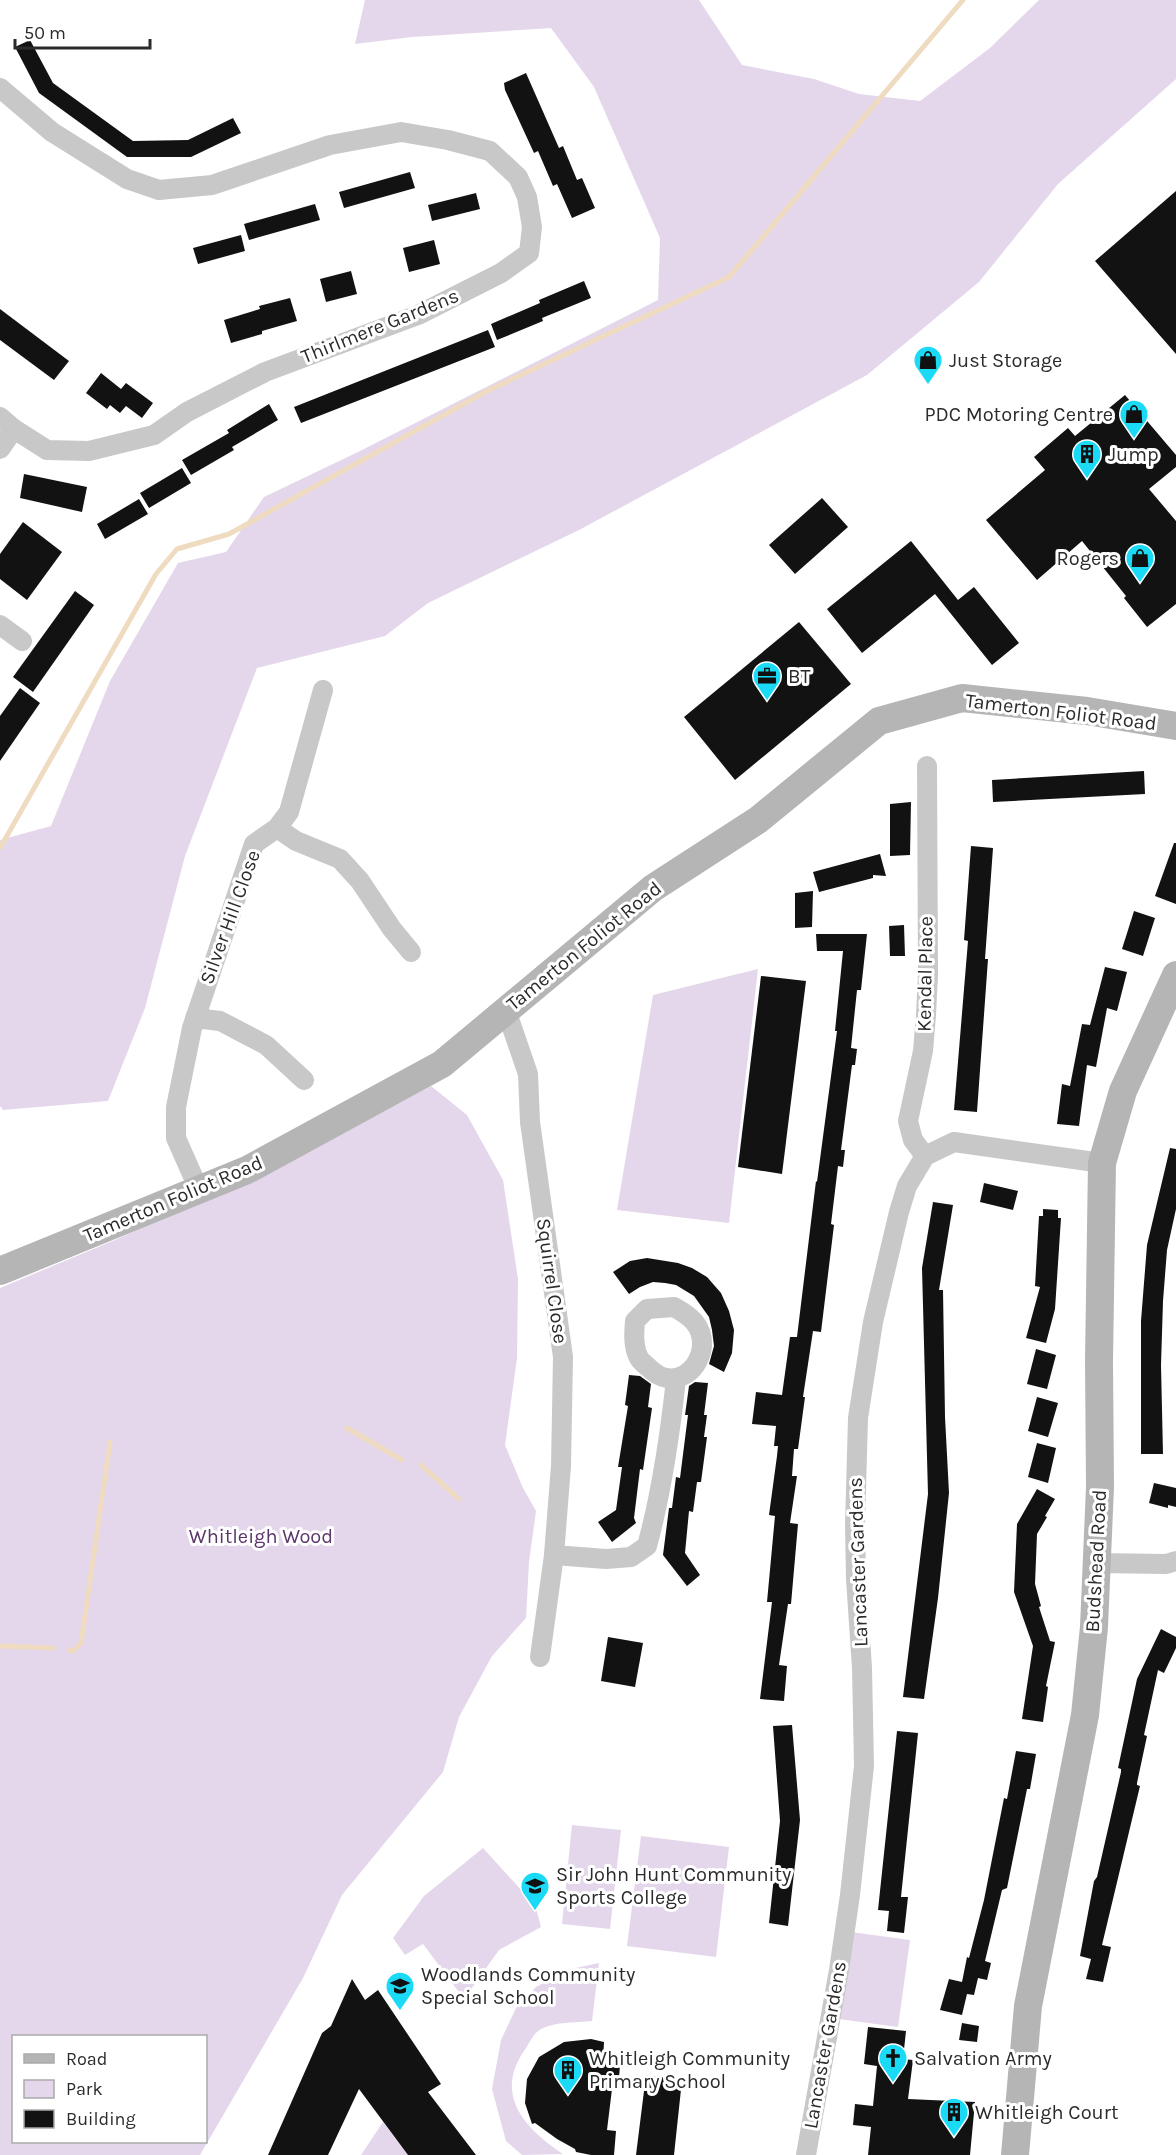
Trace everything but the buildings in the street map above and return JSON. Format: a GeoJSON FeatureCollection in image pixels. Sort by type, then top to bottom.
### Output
{"type":"FeatureCollection","features":[{"type":"Feature","properties":{"kind":"main road","name":"Tamerton Foliot Road"},"geometry":{"type":"LineString","coordinates":[[0,1271],[247,1170],[442,1064],[653,888],[758,820],[879,720],[962,698],[1087,711],[1176,726]]}},
{"type":"Feature","properties":{"kind":"main road","name":"Budshead Road"},"geometry":{"type":"LineString","coordinates":[[1015,2155],[1028,2006],[1085,1715],[1094,1627],[1100,1487],[1102,1163],[1123,1091],[1176,975]]}},
{"type":"Feature","properties":{"kind":"street","name":"Thirlmere Gardens"},"geometry":{"type":"LineString","coordinates":[[0,88],[61,138],[127,179],[159,190],[212,185],[330,145],[401,132],[448,140],[490,152],[518,177],[527,197],[532,227],[529,253],[501,273],[418,315],[264,372],[187,412],[154,435],[89,451],[47,450],[7,423]]}},
{"type":"Feature","properties":{"kind":"street"},"geometry":{"type":"LineString","coordinates":[[0,449],[7,423]]}},
{"type":"Feature","properties":{"kind":"street"},"geometry":{"type":"LineString","coordinates":[[0,625],[22,641]]}},
{"type":"Feature","properties":{"kind":"street","name":"Silver Hill Close"},"geometry":{"type":"LineString","coordinates":[[199,1190],[176,1138],[177,1107],[195,1018],[254,844],[277,828],[289,812],[323,690]]}},
{"type":"Feature","properties":{"kind":"street","name":"Kendal Place"},"geometry":{"type":"LineString","coordinates":[[925,1156],[913,1140],[908,1121],[923,1050],[926,1015],[937,786],[927,766]]}},
{"type":"Feature","properties":{"kind":"street"},"geometry":{"type":"LineString","coordinates":[[277,828],[296,841],[340,859],[360,881],[392,929],[411,952]]}},
{"type":"Feature","properties":{"kind":"street","name":"Squirrel Close"},"geometry":{"type":"LineString","coordinates":[[506,1010],[528,1074],[530,1122],[563,1357],[561,1466],[554,1555],[540,1657]]}},
{"type":"Feature","properties":{"kind":"street"},"geometry":{"type":"LineString","coordinates":[[195,1018],[220,1021],[266,1045],[304,1080]]}},
{"type":"Feature","properties":{"kind":"street"},"geometry":{"type":"LineString","coordinates":[[925,1156],[954,1142],[1102,1163]]}},
{"type":"Feature","properties":{"kind":"street","name":"Lancaster Gardens"},"geometry":{"type":"LineString","coordinates":[[806,2155],[838,1980],[864,1766],[862,1668],[855,1536],[858,1418],[873,1322],[899,1212],[908,1186],[925,1156]]}},
{"type":"Feature","properties":{"kind":"street"},"geometry":{"type":"LineString","coordinates":[[554,1555],[606,1560],[631,1557],[647,1546],[657,1508],[676,1379]]}},
{"type":"Feature","properties":{"kind":"street"},"geometry":{"type":"LineString","coordinates":[[1096,1563],[1166,1564],[1176,1561]]}},
{"type":"Feature","properties":{"kind":"green space"},"geometry":{"type":"Polygon","coordinates":[[[365,0],[699,0],[742,65],[814,79],[859,94],[920,101],[990,48],[1039,0],[1176,0],[1176,79],[1058,184],[979,282],[867,375],[579,530],[428,603],[385,636],[257,668],[185,856],[145,1008],[108,1101],[3,1110],[0,1106],[0,840],[51,826],[110,681],[178,563],[226,552],[264,497],[658,300],[660,238],[594,87],[551,28],[412,37],[355,44],[365,0]]]}},
{"type":"Feature","properties":{"kind":"green space"},"geometry":{"type":"Polygon","coordinates":[[[758,969],[729,1223],[617,1210],[653,995],[758,969]]]}},
{"type":"Feature","properties":{"kind":"green space","name":"Whitleigh Wood"},"geometry":{"type":"Polygon","coordinates":[[[431,1086],[467,1115],[503,1180],[518,1279],[517,1358],[505,1445],[523,1488],[536,1511],[529,1562],[526,1618],[492,1656],[459,1717],[443,1772],[342,1895],[303,1978],[207,2143],[207,2035],[12,2035],[12,2143],[207,2143],[200,2155],[0,2155],[0,1288],[115,1240],[296,1158],[431,1086]]]}},
{"type":"Feature","properties":{"kind":"green space"},"geometry":{"type":"Polygon","coordinates":[[[572,1825],[621,1830],[610,1929],[562,1924],[572,1825]]]}},
{"type":"Feature","properties":{"kind":"green space"},"geometry":{"type":"Polygon","coordinates":[[[641,1836],[729,1847],[716,1957],[627,1946],[641,1836]]]}},
{"type":"Feature","properties":{"kind":"green space"},"geometry":{"type":"Polygon","coordinates":[[[483,1848],[524,1893],[531,1890],[541,1927],[499,1950],[464,1999],[423,1944],[405,1955],[393,1938],[424,1896],[483,1848]]]}},
{"type":"Feature","properties":{"kind":"green space"},"geometry":{"type":"Polygon","coordinates":[[[851,1932],[910,1940],[898,2027],[839,2019],[851,1932]]]}},
{"type":"Feature","properties":{"kind":"green space"},"geometry":{"type":"Polygon","coordinates":[[[599,1963],[592,2021],[556,2024],[542,2028],[533,2036],[515,2067],[512,2083],[513,2097],[518,2110],[537,2134],[563,2154],[522,2155],[506,2141],[492,2089],[501,2040],[516,2008],[536,1987],[566,1970],[599,1963]]]}},
{"type":"Feature","properties":{"kind":"green space"},"geometry":{"type":"Polygon","coordinates":[[[383,2122],[408,2155],[361,2155],[383,2122]]]}},
{"type":"Feature","properties":{"kind":"waterway"},"geometry":{"type":"LineString","coordinates":[[0,848],[156,574],[177,549],[229,534],[487,391],[729,277],[963,0]]}},
{"type":"Feature","properties":{"kind":"waterway"},"geometry":{"type":"LineString","coordinates":[[347,1428],[402,1460]]}},
{"type":"Feature","properties":{"kind":"waterway"},"geometry":{"type":"LineString","coordinates":[[69,1650],[73,1651],[81,1643],[110,1442]]}},
{"type":"Feature","properties":{"kind":"waterway"},"geometry":{"type":"LineString","coordinates":[[421,1465],[459,1499]]}},
{"type":"Feature","properties":{"kind":"waterway"},"geometry":{"type":"LineString","coordinates":[[0,1646],[53,1648]]}},
{"type":"Feature","properties":{"kind":"place","name":"Just Storage"},"geometry":{"type":"Point","coordinates":[928,386]}},
{"type":"Feature","properties":{"kind":"place","name":"PDC Motoring Centre"},"geometry":{"type":"Point","coordinates":[1134,440]}},
{"type":"Feature","properties":{"kind":"place","name":"Jump"},"geometry":{"type":"Point","coordinates":[1087,480]}},
{"type":"Feature","properties":{"kind":"place","name":"Rogers"},"geometry":{"type":"Point","coordinates":[1140,584]}},
{"type":"Feature","properties":{"kind":"place","name":"BT"},"geometry":{"type":"Point","coordinates":[767,702]}},
{"type":"Feature","properties":{"kind":"place","name":"Sir John Hunt Community Sports College"},"geometry":{"type":"Point","coordinates":[535,1912]}},
{"type":"Feature","properties":{"kind":"place","name":"Woodlands Community Special School"},"geometry":{"type":"Point","coordinates":[400,2012]}},
{"type":"Feature","properties":{"kind":"place","name":"Salvation Army"},"geometry":{"type":"Point","coordinates":[893,2084]}},
{"type":"Feature","properties":{"kind":"place","name":"Whitleigh Community Primary School"},"geometry":{"type":"Point","coordinates":[568,2096]}},
{"type":"Feature","properties":{"kind":"place","name":"Whitleigh Court"},"geometry":{"type":"Point","coordinates":[954,2138]}}]}
